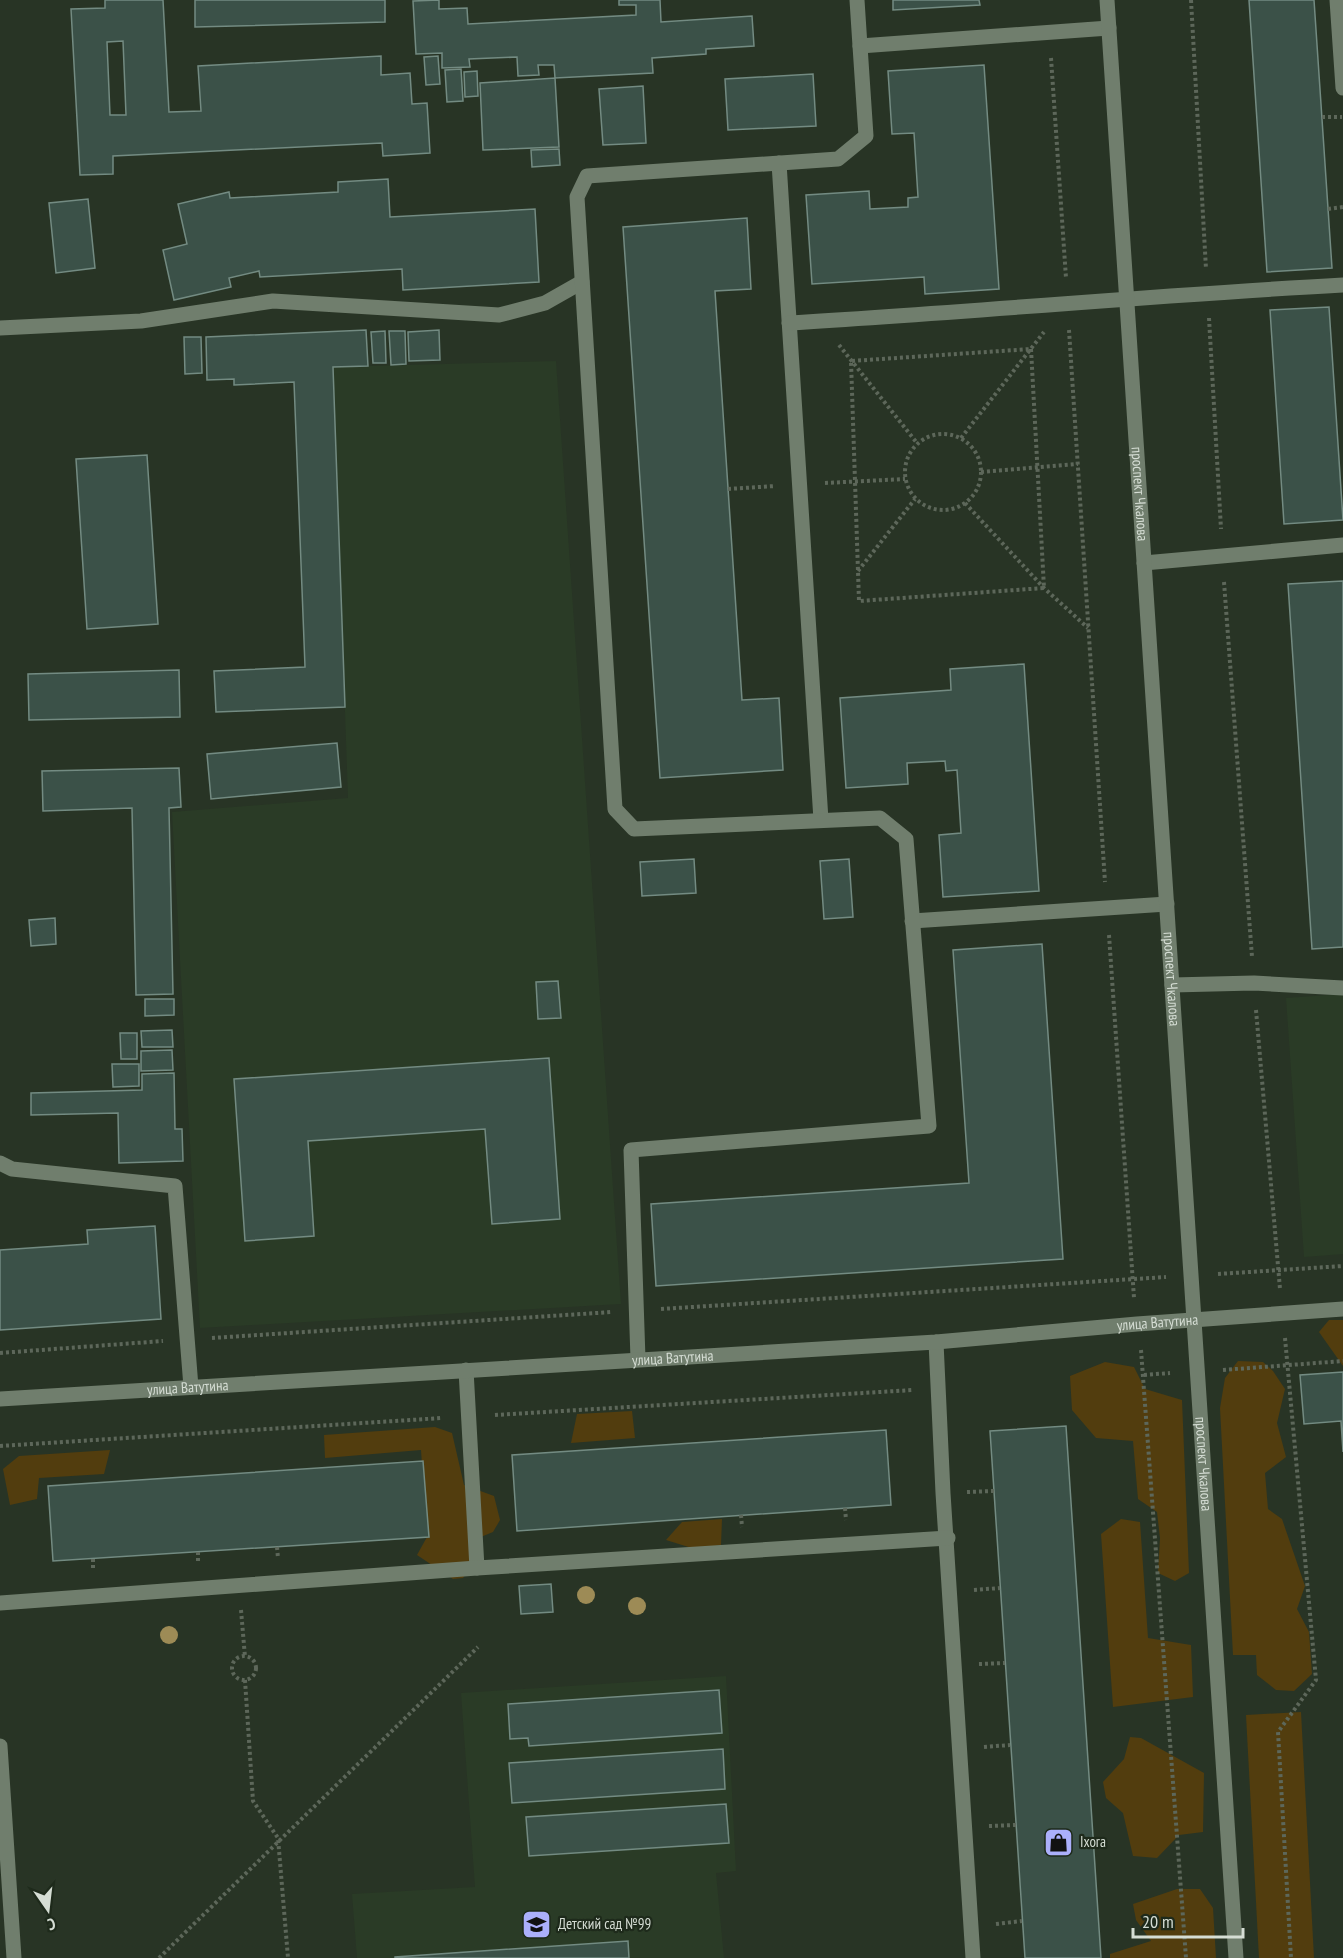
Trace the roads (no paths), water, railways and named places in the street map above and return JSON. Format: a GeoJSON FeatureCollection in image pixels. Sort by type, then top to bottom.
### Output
{"type":"FeatureCollection","features":[{"type":"Feature","properties":{"kind":"main road"},"geometry":{"type":"LineString","coordinates":[[638,1359],[631,1150],[929,1126],[906,839],[880,818],[634,829],[615,809],[577,197],[587,176],[837,159],[866,136],[857,0]]}},
{"type":"Feature","properties":{"kind":"main road","name":"проспект Чкалова"},"geometry":{"type":"LineString","coordinates":[[1107,0],[1236,1958]]}},
{"type":"Feature","properties":{"kind":"main road"},"geometry":{"type":"LineString","coordinates":[[1337,0],[1343,88]]}},
{"type":"Feature","properties":{"kind":"main road"},"geometry":{"type":"LineString","coordinates":[[860,46],[1108,28]]}},
{"type":"Feature","properties":{"kind":"main road"},"geometry":{"type":"LineString","coordinates":[[779,163],[821,820]]}},
{"type":"Feature","properties":{"kind":"main road"},"geometry":{"type":"LineString","coordinates":[[0,328],[141,321],[273,301],[500,315],[545,303],[582,282]]}},
{"type":"Feature","properties":{"kind":"main road"},"geometry":{"type":"LineString","coordinates":[[789,323],[1127,300],[1208,292],[1343,285]]}},
{"type":"Feature","properties":{"kind":"main road"},"geometry":{"type":"LineString","coordinates":[[1144,563],[1343,545]]}},
{"type":"Feature","properties":{"kind":"main road"},"geometry":{"type":"LineString","coordinates":[[912,921],[1167,904]]}},
{"type":"Feature","properties":{"kind":"main road"},"geometry":{"type":"LineString","coordinates":[[1172,985],[1254,983],[1343,988]]}},
{"type":"Feature","properties":{"kind":"main road"},"geometry":{"type":"LineString","coordinates":[[0,1163],[12,1169],[175,1186],[191,1387]]}},
{"type":"Feature","properties":{"kind":"main road","name":"улица Ватутина"},"geometry":{"type":"LineString","coordinates":[[0,1399],[936,1342],[1343,1309]]}},
{"type":"Feature","properties":{"kind":"main road"},"geometry":{"type":"LineString","coordinates":[[936,1342],[973,1958]]}},
{"type":"Feature","properties":{"kind":"main road"},"geometry":{"type":"LineString","coordinates":[[465,1370],[477,1568]]}},
{"type":"Feature","properties":{"kind":"main road"},"geometry":{"type":"LineString","coordinates":[[0,1603],[477,1568],[948,1538]]}},
{"type":"Feature","properties":{"kind":"main road"},"geometry":{"type":"LineString","coordinates":[[0,1746],[14,1958]]}},
{"type":"Feature","properties":{"kind":"place","name":"Ixora"},"geometry":{"type":"Point","coordinates":[1059,1842]}},
{"type":"Feature","properties":{"kind":"place","name":"Детский сад №99"},"geometry":{"type":"Point","coordinates":[537,1924]}}]}
